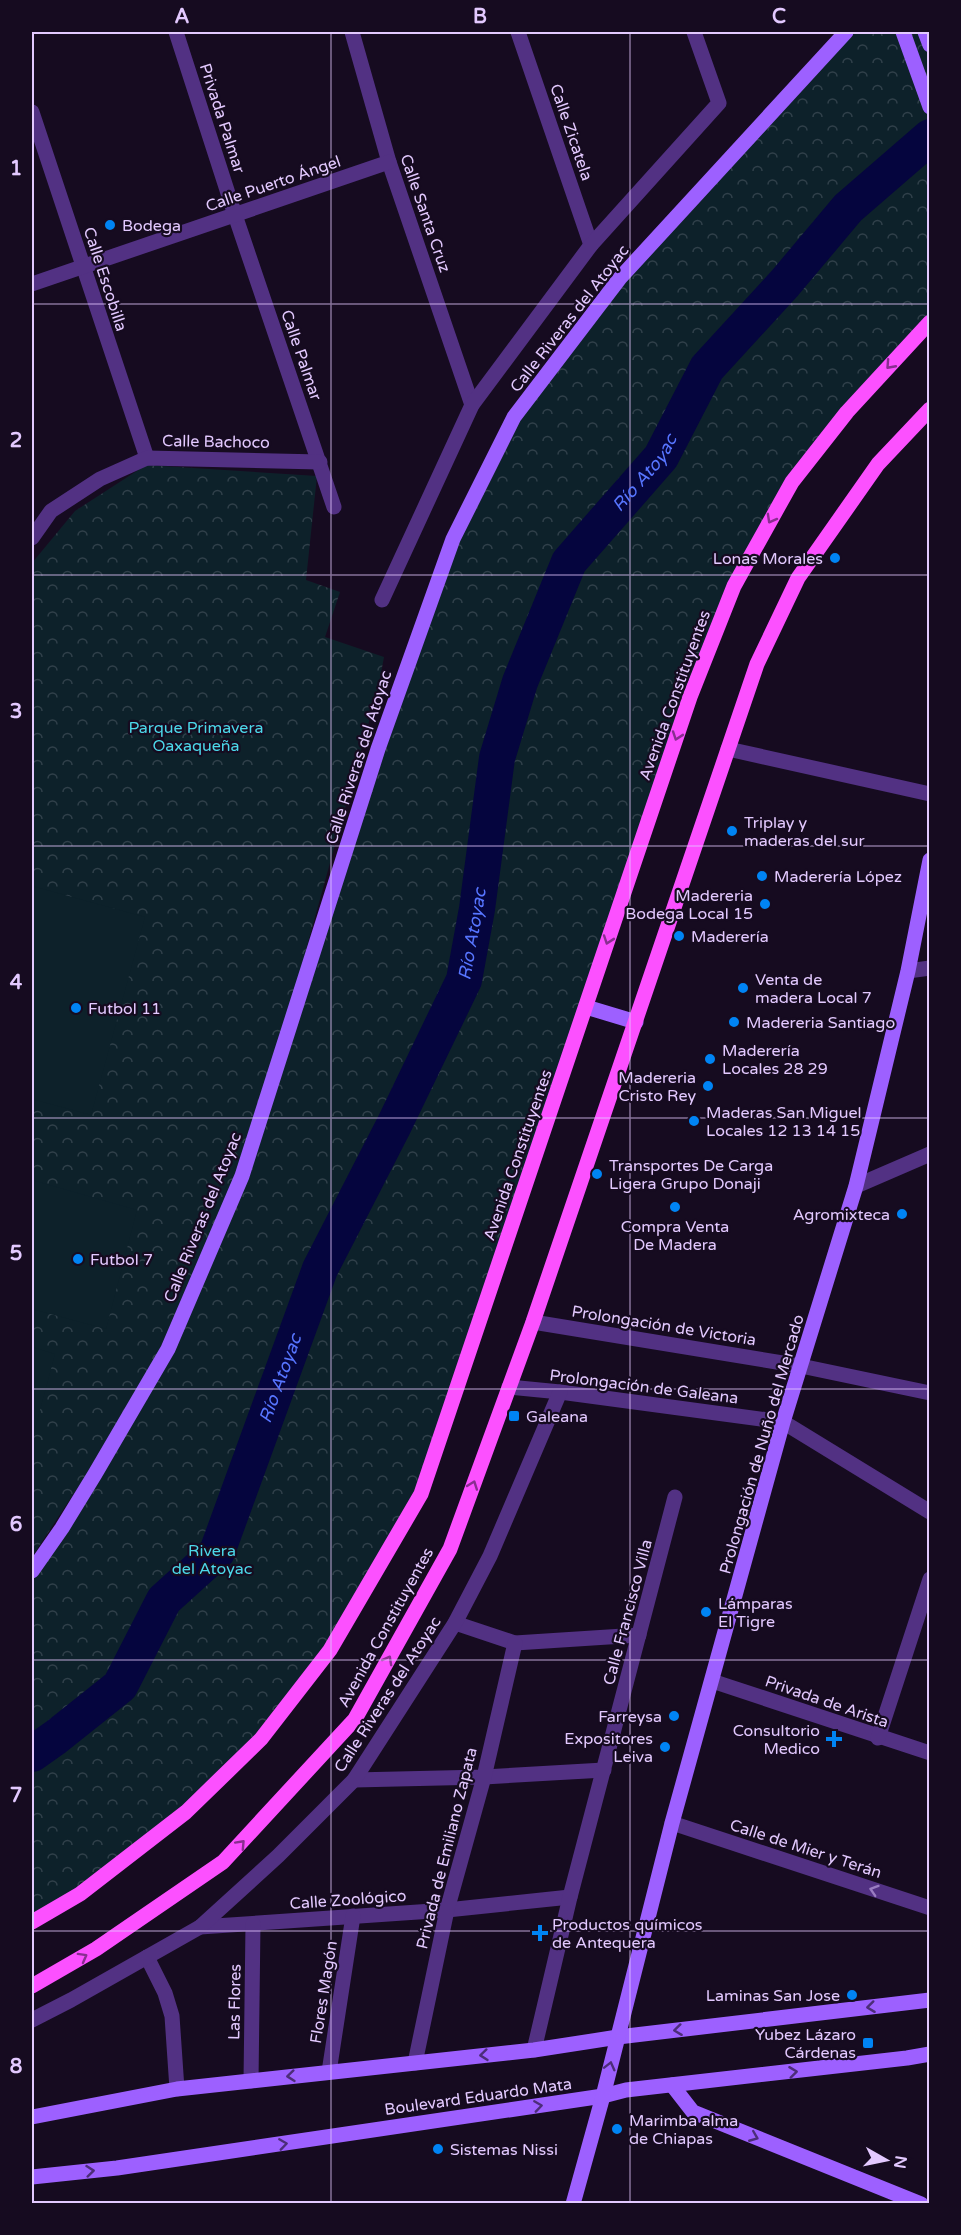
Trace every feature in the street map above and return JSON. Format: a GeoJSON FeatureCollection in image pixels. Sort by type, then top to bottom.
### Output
{"type":"FeatureCollection","features":[{"type":"Feature","properties":{"kind":"main road","name":"Avenida Constituyentes"},"geometry":{"type":"LineString","coordinates":[[32,1922],[80,1894],[186,1812],[261,1740],[330,1650],[421,1494],[690,697],[734,586],[792,482],[847,412],[930,322]]}},
{"type":"Feature","properties":{"kind":"main road","name":"Avenida Constituyentes"},"geometry":{"type":"LineString","coordinates":[[32,1986],[96,1949],[224,1862],[355,1719],[450,1549],[533,1322],[757,664],[798,578],[878,464],[930,409]]}},
{"type":"Feature","properties":{"kind":"street","name":"Privada Palmar"},"geometry":{"type":"LineString","coordinates":[[176,32],[235,215]]}},
{"type":"Feature","properties":{"kind":"street","name":"Calle Santa Cruz"},"geometry":{"type":"LineString","coordinates":[[352,32],[389,162],[472,405]]}},
{"type":"Feature","properties":{"kind":"street","name":"Calle Zicatela"},"geometry":{"type":"LineString","coordinates":[[518,32],[591,245]]}},
{"type":"Feature","properties":{"kind":"street"},"geometry":{"type":"LineString","coordinates":[[382,600],[472,405],[591,245],[719,103],[694,32]]}},
{"type":"Feature","properties":{"kind":"street","name":"Calle Riveras del Atoyac"},"geometry":{"type":"LineString","coordinates":[[32,1572],[95,1474],[168,1348],[242,1176],[378,749],[453,539],[514,417],[620,278],[846,32]]}},
{"type":"Feature","properties":{"kind":"street"},"geometry":{"type":"LineString","coordinates":[[903,32],[930,107]]}},
{"type":"Feature","properties":{"kind":"street"},"geometry":{"type":"LineString","coordinates":[[925,32],[930,45]]}},
{"type":"Feature","properties":{"kind":"street","name":"Calle Escobilla"},"geometry":{"type":"LineString","coordinates":[[32,112],[147,458]]}},
{"type":"Feature","properties":{"kind":"street","name":"Calle Puerto Ángel"},"geometry":{"type":"LineString","coordinates":[[32,284],[82,265],[389,162]]}},
{"type":"Feature","properties":{"kind":"street","name":"Calle Palmar"},"geometry":{"type":"LineString","coordinates":[[235,215],[334,507]]}},
{"type":"Feature","properties":{"kind":"street","name":"Calle Bachoco"},"geometry":{"type":"LineString","coordinates":[[32,538],[51,511],[100,479],[147,458],[320,462]]}},
{"type":"Feature","properties":{"kind":"street"},"geometry":{"type":"LineString","coordinates":[[728,749],[930,794]]}},
{"type":"Feature","properties":{"kind":"street","name":"Prolongación de Nuño del Mercado"},"geometry":{"type":"LineString","coordinates":[[573,2204],[603,2096],[672,1823],[783,1422],[856,1186],[908,971],[930,860]]}},
{"type":"Feature","properties":{"kind":"street"},"geometry":{"type":"LineString","coordinates":[[908,971],[930,968]]}},
{"type":"Feature","properties":{"kind":"street"},"geometry":{"type":"LineString","coordinates":[[586,1007],[636,1022]]}},
{"type":"Feature","properties":{"kind":"street"},"geometry":{"type":"LineString","coordinates":[[856,1186],[930,1154]]}},
{"type":"Feature","properties":{"kind":"street","name":"Prolongación de Victoria"},"geometry":{"type":"LineString","coordinates":[[533,1322],[801,1366],[930,1393]]}},
{"type":"Feature","properties":{"kind":"street","name":"Prolongación de Galeana"},"geometry":{"type":"LineString","coordinates":[[509,1387],[783,1422],[930,1512]]}},
{"type":"Feature","properties":{"kind":"street","name":"Calle Riveras del Atoyac"},"geometry":{"type":"LineString","coordinates":[[32,2020],[200,1927],[278,1856],[354,1780],[455,1623],[490,1556],[560,1392]]}},
{"type":"Feature","properties":{"kind":"street","name":"Calle Francisco Villa"},"geometry":{"type":"LineString","coordinates":[[534,2050],[570,1897],[675,1497]]}},
{"type":"Feature","properties":{"kind":"street"},"geometry":{"type":"LineString","coordinates":[[878,1738],[930,1579]]}},
{"type":"Feature","properties":{"kind":"street"},"geometry":{"type":"LineString","coordinates":[[455,1623],[515,1643],[639,1635]]}},
{"type":"Feature","properties":{"kind":"street","name":"Privada de Emiliano Zapata"},"geometry":{"type":"LineString","coordinates":[[415,2063],[447,1910],[484,1777],[515,1643]]}},
{"type":"Feature","properties":{"kind":"street","name":"Privada de Arista"},"geometry":{"type":"LineString","coordinates":[[712,1681],[878,1738],[930,1753]]}},
{"type":"Feature","properties":{"kind":"street"},"geometry":{"type":"LineString","coordinates":[[354,1780],[484,1777],[604,1770]]}},
{"type":"Feature","properties":{"kind":"street","name":"Calle de Mier y Terán"},"geometry":{"type":"LineString","coordinates":[[672,1823],[930,1908]]}},
{"type":"Feature","properties":{"kind":"street","name":"Calle Zoológico"},"geometry":{"type":"LineString","coordinates":[[200,1927],[447,1910],[570,1897]]}},
{"type":"Feature","properties":{"kind":"street","name":"Flores Magón"},"geometry":{"type":"LineString","coordinates":[[329,2072],[353,1916]]}},
{"type":"Feature","properties":{"kind":"street","name":"Las Flores"},"geometry":{"type":"LineString","coordinates":[[251,2081],[253,1924]]}},
{"type":"Feature","properties":{"kind":"street"},"geometry":{"type":"LineString","coordinates":[[147,1958],[165,1993],[172,2016],[177,2089]]}},
{"type":"Feature","properties":{"kind":"street"},"geometry":{"type":"LineString","coordinates":[[32,2117],[177,2089],[534,2050],[618,2037],[930,2000]]}},
{"type":"Feature","properties":{"kind":"street","name":"Boulevard Eduardo Mata"},"geometry":{"type":"LineString","coordinates":[[32,2177],[117,2168],[603,2096],[626,2090],[896,2060],[930,2054]]}},
{"type":"Feature","properties":{"kind":"street"},"geometry":{"type":"LineString","coordinates":[[672,2085],[693,2112],[904,2201],[921,2204]]}},
{"type":"Feature","properties":{"kind":"green space","name":"Rivera del Atoyac"},"geometry":{"type":"Polygon","coordinates":[[[848,32],[929,32],[929,323],[792,482],[690,697],[421,1494],[330,1650],[199,1799],[32,1922],[32,1569],[168,1349],[200,1256],[159,1351],[82,1481],[32,1557],[32,563],[75,511],[146,465],[317,476],[306,580],[340,592],[325,637],[384,657],[378,689],[304,957],[453,539],[514,417],[620,278],[848,32]]]}},
{"type":"Feature","properties":{"kind":"green space","name":"Futbol 11"},"geometry":{"type":"Polygon","coordinates":[[[32,886],[145,917],[91,1115],[32,1099],[32,886]]]}},
{"type":"Feature","properties":{"kind":"green space","name":"Futbol 7"},"geometry":{"type":"Polygon","coordinates":[[[32,1180],[137,1210],[106,1329],[32,1309],[32,1180]]]}},
{"type":"Feature","properties":{"kind":"green space"},"geometry":{"type":"Polygon","coordinates":[[[32,1347],[55,1354],[32,1440],[32,1347]]]}},
{"type":"Feature","properties":{"kind":"waterway","name":"Río Atoyac"},"geometry":{"type":"LineString","coordinates":[[32,1754],[120,1686],[164,1600],[217,1552],[320,1269],[394,1125],[464,980],[477,909],[497,758],[520,682],[569,562],[661,457],[707,368],[785,283],[848,208],[930,137]]}},
{"type":"Feature","properties":{"kind":"place","name":"Bodega"},"geometry":{"type":"Point","coordinates":[110,225]}},
{"type":"Feature","properties":{"kind":"place","name":"Lonas Morales"},"geometry":{"type":"Point","coordinates":[835,558]}},
{"type":"Feature","properties":{"kind":"place","name":"Triplay y maderas del sur"},"geometry":{"type":"Point","coordinates":[732,831]}},
{"type":"Feature","properties":{"kind":"place","name":"Maderería López"},"geometry":{"type":"Point","coordinates":[762,876]}},
{"type":"Feature","properties":{"kind":"place","name":"Madereria Bodega Local 15"},"geometry":{"type":"Point","coordinates":[765,904]}},
{"type":"Feature","properties":{"kind":"place","name":"Maderería"},"geometry":{"type":"Point","coordinates":[679,936]}},
{"type":"Feature","properties":{"kind":"place","name":"Venta de madera Local 7"},"geometry":{"type":"Point","coordinates":[743,988]}},
{"type":"Feature","properties":{"kind":"place","name":"Futbol 11"},"geometry":{"type":"Point","coordinates":[76,1008]}},
{"type":"Feature","properties":{"kind":"place","name":"Madereria Santiago"},"geometry":{"type":"Point","coordinates":[734,1022]}},
{"type":"Feature","properties":{"kind":"place","name":"Maderería Locales 28 29"},"geometry":{"type":"Point","coordinates":[710,1059]}},
{"type":"Feature","properties":{"kind":"place","name":"Madereria Cristo Rey"},"geometry":{"type":"Point","coordinates":[708,1086]}},
{"type":"Feature","properties":{"kind":"place","name":"Maderas San Miguel Locales 12 13 14 15"},"geometry":{"type":"Point","coordinates":[694,1121]}},
{"type":"Feature","properties":{"kind":"place","name":"Transportes De Carga Ligera Grupo Donaji"},"geometry":{"type":"Point","coordinates":[597,1174]}},
{"type":"Feature","properties":{"kind":"place","name":"Compra Venta De Madera"},"geometry":{"type":"Point","coordinates":[675,1207]}},
{"type":"Feature","properties":{"kind":"place","name":"Agromixteca"},"geometry":{"type":"Point","coordinates":[902,1214]}},
{"type":"Feature","properties":{"kind":"place","name":"Futbol 7"},"geometry":{"type":"Point","coordinates":[78,1259]}},
{"type":"Feature","properties":{"kind":"place","name":"Galeana"},"geometry":{"type":"Point","coordinates":[514,1416]}},
{"type":"Feature","properties":{"kind":"place","name":"Lámparas El Tigre"},"geometry":{"type":"Point","coordinates":[706,1612]}},
{"type":"Feature","properties":{"kind":"place","name":"Farreysa"},"geometry":{"type":"Point","coordinates":[674,1716]}},
{"type":"Feature","properties":{"kind":"place","name":"Consultorio Medico"},"geometry":{"type":"Point","coordinates":[834,1739]}},
{"type":"Feature","properties":{"kind":"place","name":"Expositores Leiva"},"geometry":{"type":"Point","coordinates":[665,1747]}},
{"type":"Feature","properties":{"kind":"place","name":"Productos químicos de Antequera"},"geometry":{"type":"Point","coordinates":[540,1933]}},
{"type":"Feature","properties":{"kind":"place","name":"Laminas San Jose"},"geometry":{"type":"Point","coordinates":[852,1995]}},
{"type":"Feature","properties":{"kind":"place","name":"Yubez Lázaro Cárdenas"},"geometry":{"type":"Point","coordinates":[868,2043]}},
{"type":"Feature","properties":{"kind":"place","name":"Marimba alma de Chiapas"},"geometry":{"type":"Point","coordinates":[617,2129]}},
{"type":"Feature","properties":{"kind":"place","name":"Sistemas Nissi"},"geometry":{"type":"Point","coordinates":[438,2149]}},
{"type":"Feature","properties":{"kind":"park label","name":"Parque Primavera Oaxaqueña"},"geometry":{"type":"Point","coordinates":[196,736]}}]}
